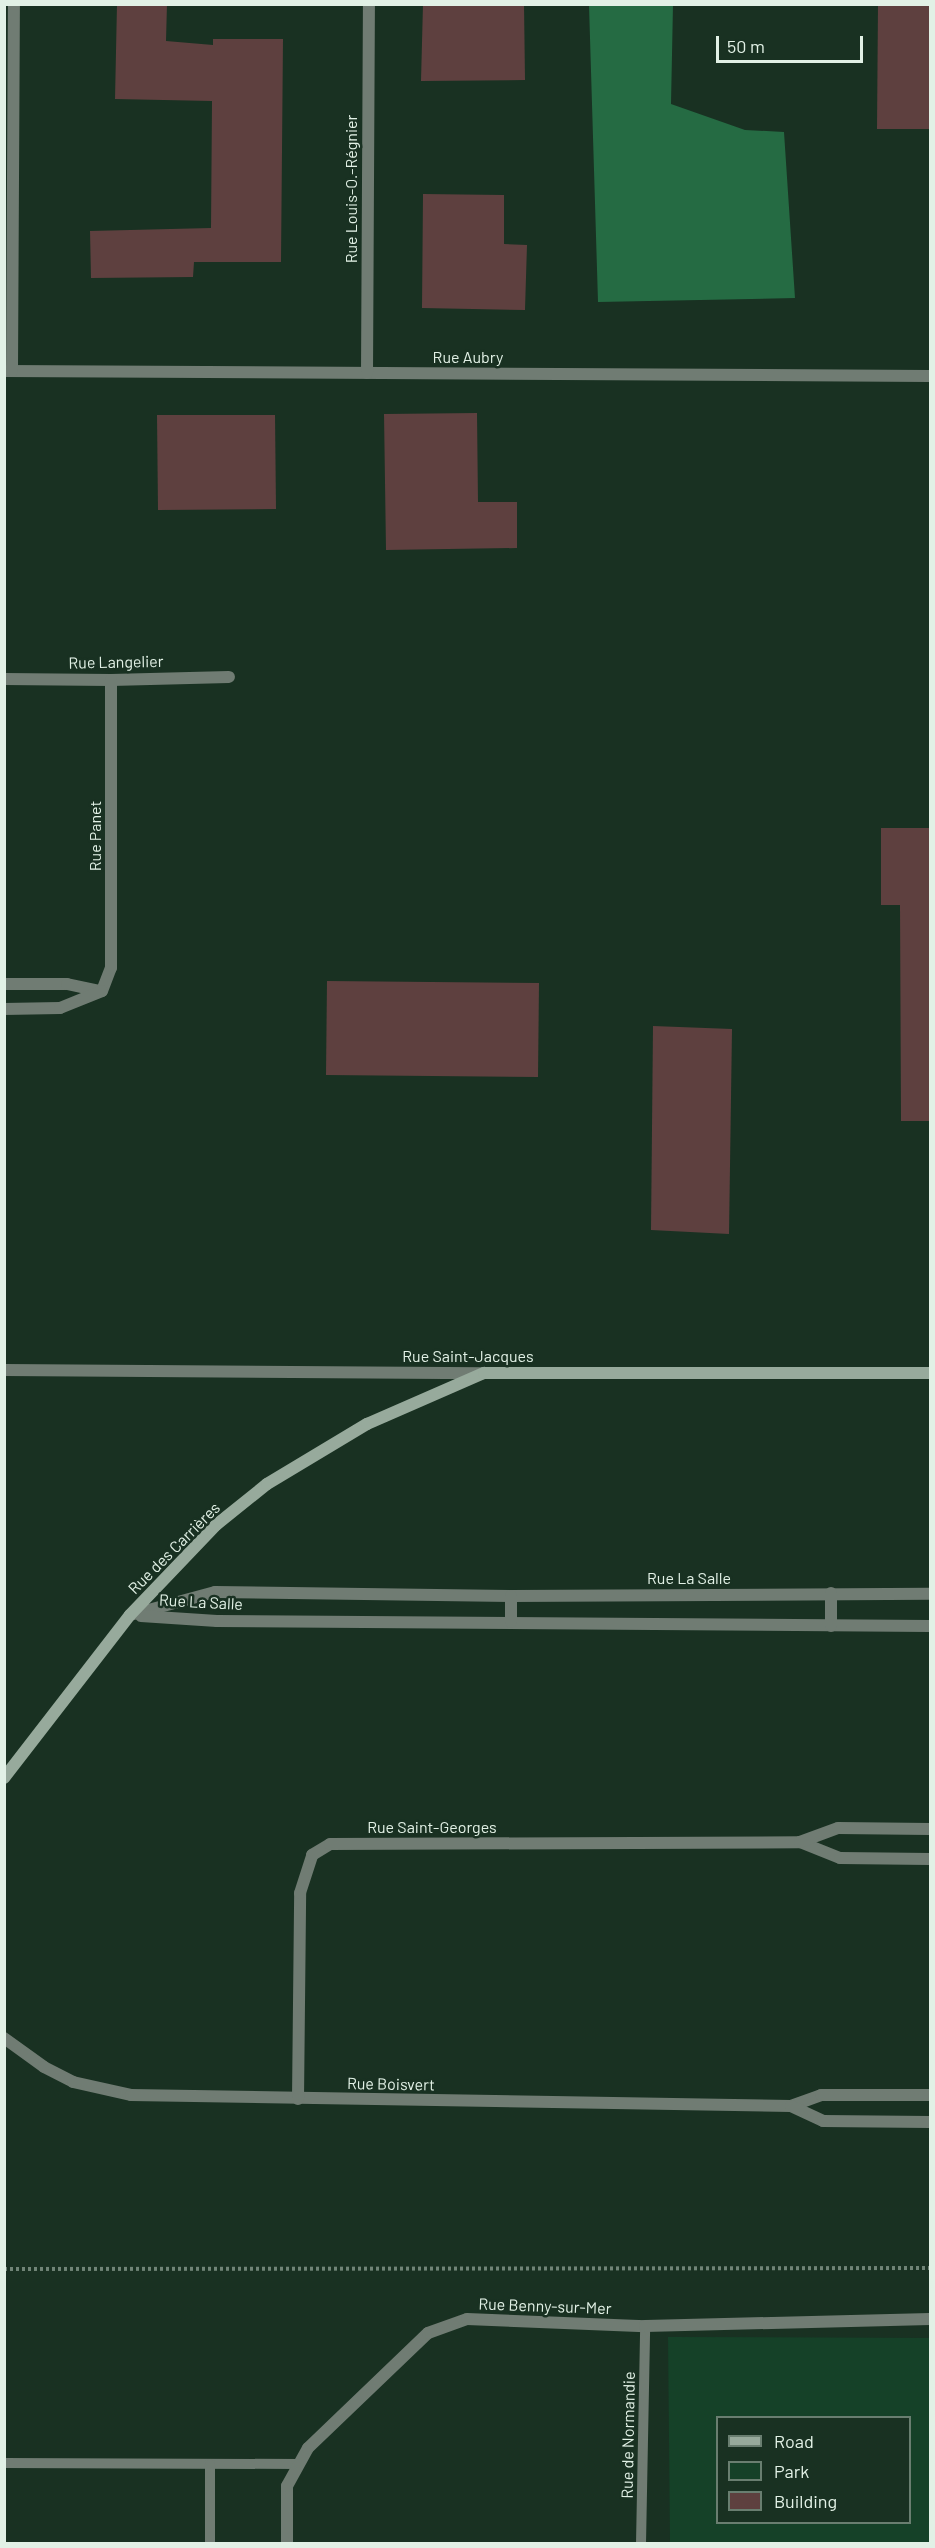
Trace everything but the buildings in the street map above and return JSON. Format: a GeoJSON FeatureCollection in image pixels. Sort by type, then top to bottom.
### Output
{"type":"FeatureCollection","features":[{"type":"Feature","properties":{"kind":"main road","name":"Rue Saint-Jacques"},"geometry":{"type":"LineString","coordinates":[[484,1372],[930,1373]]}},
{"type":"Feature","properties":{"kind":"main road","name":"Rue des Carrières"},"geometry":{"type":"LineString","coordinates":[[4,1778],[130,1615],[216,1525],[267,1484],[367,1424],[484,1372]]}},
{"type":"Feature","properties":{"kind":"street"},"geometry":{"type":"LineString","coordinates":[[8,371],[14,4]]}},
{"type":"Feature","properties":{"kind":"street","name":"Rue Louis-O.-Régnier"},"geometry":{"type":"LineString","coordinates":[[367,373],[369,4]]}},
{"type":"Feature","properties":{"kind":"street","name":"Rue Aubry"},"geometry":{"type":"LineString","coordinates":[[8,371],[930,376]]}},
{"type":"Feature","properties":{"kind":"street","name":"Rue Langelier"},"geometry":{"type":"LineString","coordinates":[[4,679],[111,680],[229,677]]}},
{"type":"Feature","properties":{"kind":"street","name":"Rue Panet"},"geometry":{"type":"LineString","coordinates":[[102,991],[111,968],[111,680]]}},
{"type":"Feature","properties":{"kind":"street"},"geometry":{"type":"LineString","coordinates":[[4,984],[67,984],[102,991]]}},
{"type":"Feature","properties":{"kind":"street"},"geometry":{"type":"LineString","coordinates":[[4,1009],[60,1008],[102,991]]}},
{"type":"Feature","properties":{"kind":"street","name":"Rue Saint-Jacques"},"geometry":{"type":"LineString","coordinates":[[4,1370],[484,1372]]}},
{"type":"Feature","properties":{"kind":"street","name":"Rue La Salle"},"geometry":{"type":"LineString","coordinates":[[130,1615],[215,1592],[511,1596],[930,1594]]}},
{"type":"Feature","properties":{"kind":"street"},"geometry":{"type":"LineString","coordinates":[[831,1593],[831,1626]]}},
{"type":"Feature","properties":{"kind":"street"},"geometry":{"type":"LineString","coordinates":[[511,1596],[511,1622]]}},
{"type":"Feature","properties":{"kind":"street","name":"Rue La Salle"},"geometry":{"type":"LineString","coordinates":[[130,1615],[217,1621],[930,1626]]}},
{"type":"Feature","properties":{"kind":"street","name":"Rue Saint-Georges"},"geometry":{"type":"LineString","coordinates":[[298,2099],[300,1893],[312,1856],[330,1844],[800,1842],[838,1828],[930,1829]]}},
{"type":"Feature","properties":{"kind":"street","name":"Rue Saint-Georges"},"geometry":{"type":"LineString","coordinates":[[800,1842],[840,1858],[930,1859]]}},
{"type":"Feature","properties":{"kind":"street","name":"Rue Boisvert"},"geometry":{"type":"LineString","coordinates":[[4,2038],[44,2067],[73,2082],[131,2095],[791,2106],[820,2095],[930,2095]]}},
{"type":"Feature","properties":{"kind":"street","name":"Rue Boisvert"},"geometry":{"type":"LineString","coordinates":[[791,2106],[823,2121],[930,2122]]}},
{"type":"Feature","properties":{"kind":"street","name":"Rue Benny-sur-Mer"},"geometry":{"type":"LineString","coordinates":[[287,2544],[287,2486],[308,2448],[428,2333],[467,2319],[645,2326],[930,2319]]}},
{"type":"Feature","properties":{"kind":"lane","name":"Rue de Normandie"},"geometry":{"type":"LineString","coordinates":[[641,2544],[645,2326]]}},
{"type":"Feature","properties":{"kind":"lane"},"geometry":{"type":"LineString","coordinates":[[4,2463],[299,2464]]}},
{"type":"Feature","properties":{"kind":"lane"},"geometry":{"type":"LineString","coordinates":[[210,2464],[210,2544]]}},
{"type":"Feature","properties":{"kind":"path"},"geometry":{"type":"LineString","coordinates":[[4,2269],[930,2268]]}},
{"type":"Feature","properties":{"kind":"green space"},"geometry":{"type":"Polygon","coordinates":[[[589,5],[673,5],[671,104],[745,130],[784,132],[795,298],[598,302],[589,5]]]}},
{"type":"Feature","properties":{"kind":"green space"},"geometry":{"type":"Polygon","coordinates":[[[668,2337],[930,2338],[930,2543],[670,2543],[668,2337]]]}}]}
